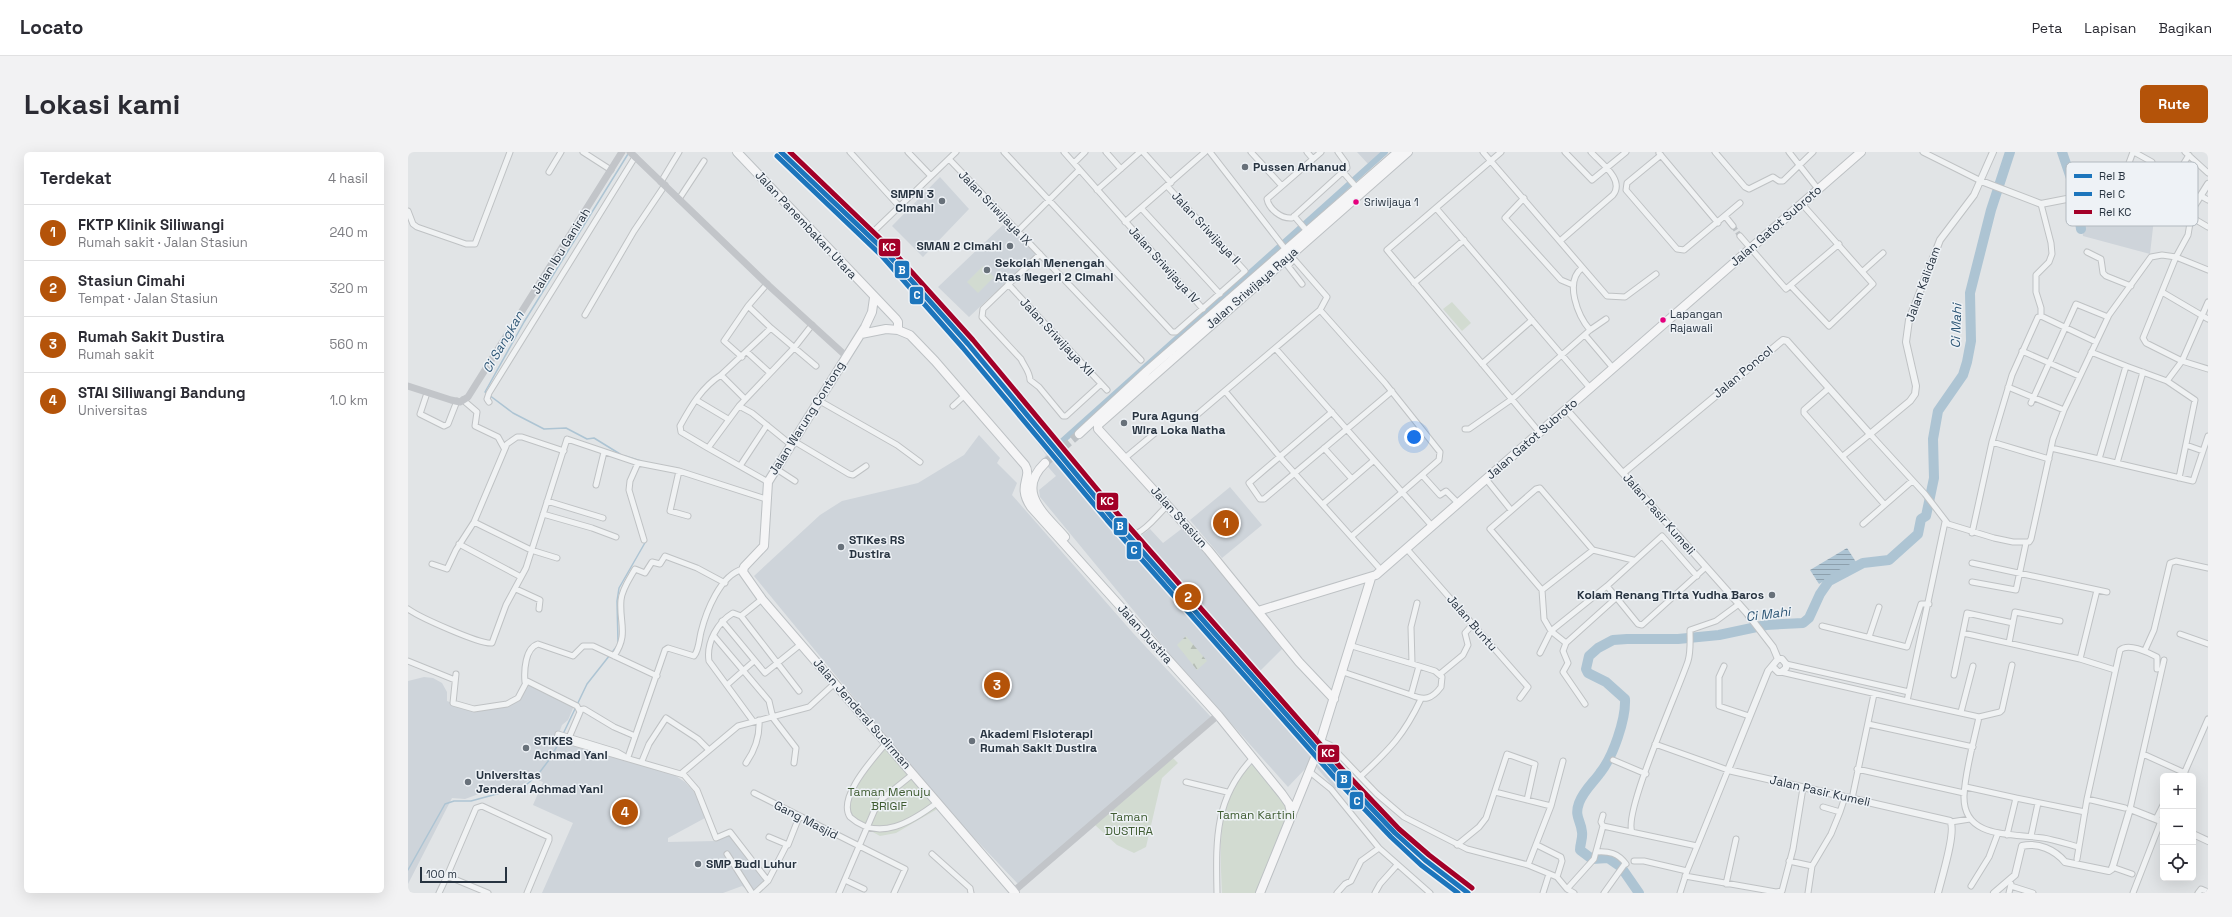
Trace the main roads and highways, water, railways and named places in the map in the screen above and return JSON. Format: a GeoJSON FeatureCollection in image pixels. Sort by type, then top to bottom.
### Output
{"type":"FeatureCollection","features":[{"type":"Feature","properties":{"kind":"main road","name":"Jalan Ibu Ganirah"},"geometry":{"type":"LineString","coordinates":[[408,386],[427,393],[460,401],[474,389],[622,152]]}},
{"type":"Feature","properties":{"kind":"main road","name":"Jalan Panembakan Utara"},"geometry":{"type":"LineString","coordinates":[[737,152],[874,298],[896,319],[898,322],[898,330]]}},
{"type":"Feature","properties":{"kind":"main road","name":"Jalan Gatot Subroto"},"geometry":{"type":"LineString","coordinates":[[1371,578],[1540,433],[1861,152]]}},
{"type":"Feature","properties":{"kind":"main road","name":"Jalan Sriwijaya Raya"},"geometry":{"type":"LineString","coordinates":[[1098,425],[1289,253],[1307,232],[1402,153]]}},
{"type":"Feature","properties":{"kind":"main road"},"geometry":{"type":"LineString","coordinates":[[632,154],[767,284],[846,356]]}},
{"type":"Feature","properties":{"kind":"main road","name":"Jalan Sriwijaya Raya"},"geometry":{"type":"LineString","coordinates":[[1078,434],[1210,316],[1289,253]]}},
{"type":"Feature","properties":{"kind":"main road","name":"Jalan Warung Contong"},"geometry":{"type":"LineString","coordinates":[[743,569],[762,549],[766,534],[766,499],[768,482],[791,442],[861,334],[871,316],[874,298]]}},
{"type":"Feature","properties":{"kind":"main road"},"geometry":{"type":"LineString","coordinates":[[861,334],[878,330],[898,330]]}},
{"type":"Feature","properties":{"kind":"main road","name":"Jalan Dustira"},"geometry":{"type":"LineString","coordinates":[[898,330],[910,335],[965,395],[1028,470],[1023,491],[1026,501],[1087,571],[1094,576],[1218,715],[1282,794],[1289,804],[1292,816]]}},
{"type":"Feature","properties":{"kind":"main road","name":"Jalan Stasiun"},"geometry":{"type":"LineString","coordinates":[[1098,425],[1098,429],[1168,505],[1258,610],[1299,662],[1334,699]]}},
{"type":"Feature","properties":{"kind":"main road"},"geometry":{"type":"LineString","coordinates":[[1045,463],[1035,475],[1032,484],[1035,500],[1091,568],[1094,576]]}},
{"type":"Feature","properties":{"kind":"main road","name":"Jalan Jenderal Sudirman"},"geometry":{"type":"LineString","coordinates":[[743,569],[745,575],[762,599],[1014,892]]}},
{"type":"Feature","properties":{"kind":"main road"},"geometry":{"type":"LineString","coordinates":[[1258,610],[1371,578],[1352,646],[1303,792],[1260,893]]}},
{"type":"Feature","properties":{"kind":"main road"},"geometry":{"type":"LineString","coordinates":[[1356,582],[1364,586],[1367,595]]}},
{"type":"Feature","properties":{"kind":"main road"},"geometry":{"type":"LineString","coordinates":[[1014,892],[1218,715]]}},
{"type":"Feature","properties":{"kind":"main road"},"geometry":{"type":"LineString","coordinates":[[1282,794],[1296,795],[1303,792]]}},
{"type":"Feature","properties":{"kind":"water"},"geometry":{"type":"Polygon","coordinates":[[[1847,548],[1856,562],[1819,584],[1810,570],[1847,548]]]}},
{"type":"Feature","properties":{"kind":"waterway"},"geometry":{"type":"LineString","coordinates":[[1059,444],[1385,152]]}},
{"type":"Feature","properties":{"kind":"waterway","name":"Ci Mahi"},"geometry":{"type":"LineString","coordinates":[[1639,893],[1621,867],[1608,858],[1592,859],[1580,850],[1582,834],[1577,815],[1579,803],[1583,794],[1610,758],[1618,738],[1625,707],[1625,699],[1606,682],[1588,673],[1586,669],[1589,656],[1598,648],[1613,640],[1678,639],[1719,635],[1766,625],[1803,623],[1809,618],[1820,594],[1829,581],[1863,563],[1889,560],[1918,534],[1921,519],[1926,516],[1934,478],[1933,439],[1938,411],[1963,375],[1967,362],[1971,341],[1970,293],[1991,210],[2010,152]]}},
{"type":"Feature","properties":{"kind":"waterway"},"geometry":{"type":"LineString","coordinates":[[2062,152],[2066,164]]}},
{"type":"Feature","properties":{"kind":"waterway","name":"Ci Sangkan"},"geometry":{"type":"LineString","coordinates":[[620,454],[594,438],[587,439],[566,428],[544,429],[513,413],[485,392],[524,322],[628,154]]}},
{"type":"Feature","properties":{"kind":"waterway","name":"Ci Sangkan"},"geometry":{"type":"LineString","coordinates":[[625,456],[641,461]]}},
{"type":"Feature","properties":{"kind":"waterway","name":"Ci Sangkan"},"geometry":{"type":"LineString","coordinates":[[618,642],[617,601],[619,588],[646,541]]}},
{"type":"Feature","properties":{"kind":"waterway","name":"Ci Sangkan"},"geometry":{"type":"LineString","coordinates":[[563,734],[587,684],[617,646]]}},
{"type":"Feature","properties":{"kind":"waterway","name":"Ci Sangkan"},"geometry":{"type":"LineString","coordinates":[[408,870],[445,804],[454,801],[471,801],[504,792],[518,791],[536,777],[549,760],[560,741]]}},
{"type":"Feature","properties":{"kind":"tunnel"},"geometry":{"type":"LineString","coordinates":[[1733,226],[1740,236]]}},
{"type":"Feature","properties":{"kind":"tunnel"},"geometry":{"type":"LineString","coordinates":[[1045,463],[1079,434]]}},
{"type":"Feature","properties":{"kind":"rail line","name":"B"},"geometry":{"type":"LineString","coordinates":[[781,152],[886,252],[968,344],[1111,516],[1338,773],[1395,833],[1425,860],[1468,893]]}},
{"type":"Feature","properties":{"kind":"rail line","name":"KC"},"geometry":{"type":"LineString","coordinates":[[790,152],[890,248],[973,340],[1116,512],[1342,769],[1399,829],[1429,855],[1472,888]]}},
{"type":"Feature","properties":{"kind":"rail line","name":"C"},"geometry":{"type":"LineString","coordinates":[[777,156],[882,256],[963,348],[1107,520],[1334,777],[1391,837],[1421,865],[1458,893]]}},
{"type":"Feature","properties":{"kind":"place","name":"Pussen Arhanud"},"geometry":{"type":"Point","coordinates":[1245,167]}},
{"type":"Feature","properties":{"kind":"place","name":"SMPN 3 Cimahi"},"geometry":{"type":"Point","coordinates":[942,201]}},
{"type":"Feature","properties":{"kind":"place","name":"Sriwijaya 1"},"geometry":{"type":"Point","coordinates":[1356,202]}},
{"type":"Feature","properties":{"kind":"place","name":"SMAN 2 Cimahi"},"geometry":{"type":"Point","coordinates":[1010,246]}},
{"type":"Feature","properties":{"kind":"place","name":"Sekolah Menengah Atas Negeri 2 Cimahi"},"geometry":{"type":"Point","coordinates":[987,270]}},
{"type":"Feature","properties":{"kind":"place","name":"Lapangan Rajawali"},"geometry":{"type":"Point","coordinates":[1663,320]}},
{"type":"Feature","properties":{"kind":"place","name":"Pura Agung Wira Loka Natha"},"geometry":{"type":"Point","coordinates":[1124,423]}},
{"type":"Feature","properties":{"kind":"place","name":"FKTP Klinik Siliwangi"},"geometry":{"type":"Point","coordinates":[1226,523]}},
{"type":"Feature","properties":{"kind":"place","name":"STIKes RS Dustira"},"geometry":{"type":"Point","coordinates":[841,547]}},
{"type":"Feature","properties":{"kind":"place","name":"Kolam Renang Tirta Yudha Baros"},"geometry":{"type":"Point","coordinates":[1772,595]}},
{"type":"Feature","properties":{"kind":"place","name":"Stasiun Cimahi"},"geometry":{"type":"Point","coordinates":[1188,597]}},
{"type":"Feature","properties":{"kind":"place","name":"Rumah Sakit Dustira"},"geometry":{"type":"Point","coordinates":[997,685]}},
{"type":"Feature","properties":{"kind":"place","name":"Akademi Fisioterapi Rumah Sakit Dustira"},"geometry":{"type":"Point","coordinates":[972,741]}},
{"type":"Feature","properties":{"kind":"place","name":"STIKES Achmad Yani"},"geometry":{"type":"Point","coordinates":[526,748]}},
{"type":"Feature","properties":{"kind":"place","name":"Universitas Jenderal Achmad Yani"},"geometry":{"type":"Point","coordinates":[468,782]}},
{"type":"Feature","properties":{"kind":"place","name":"STAI Siliwangi Bandung"},"geometry":{"type":"Point","coordinates":[625,812]}},
{"type":"Feature","properties":{"kind":"place","name":"SMP Budi Luhur"},"geometry":{"type":"Point","coordinates":[698,864]}},
{"type":"Feature","properties":{"kind":"park label","name":"Taman Menuju BRIGIF"},"geometry":{"type":"Point","coordinates":[889,799]}},
{"type":"Feature","properties":{"kind":"park label","name":"Taman Kartini"},"geometry":{"type":"Point","coordinates":[1256,815]}},
{"type":"Feature","properties":{"kind":"park label","name":"Taman DUSTIRA"},"geometry":{"type":"Point","coordinates":[1129,824]}}]}
